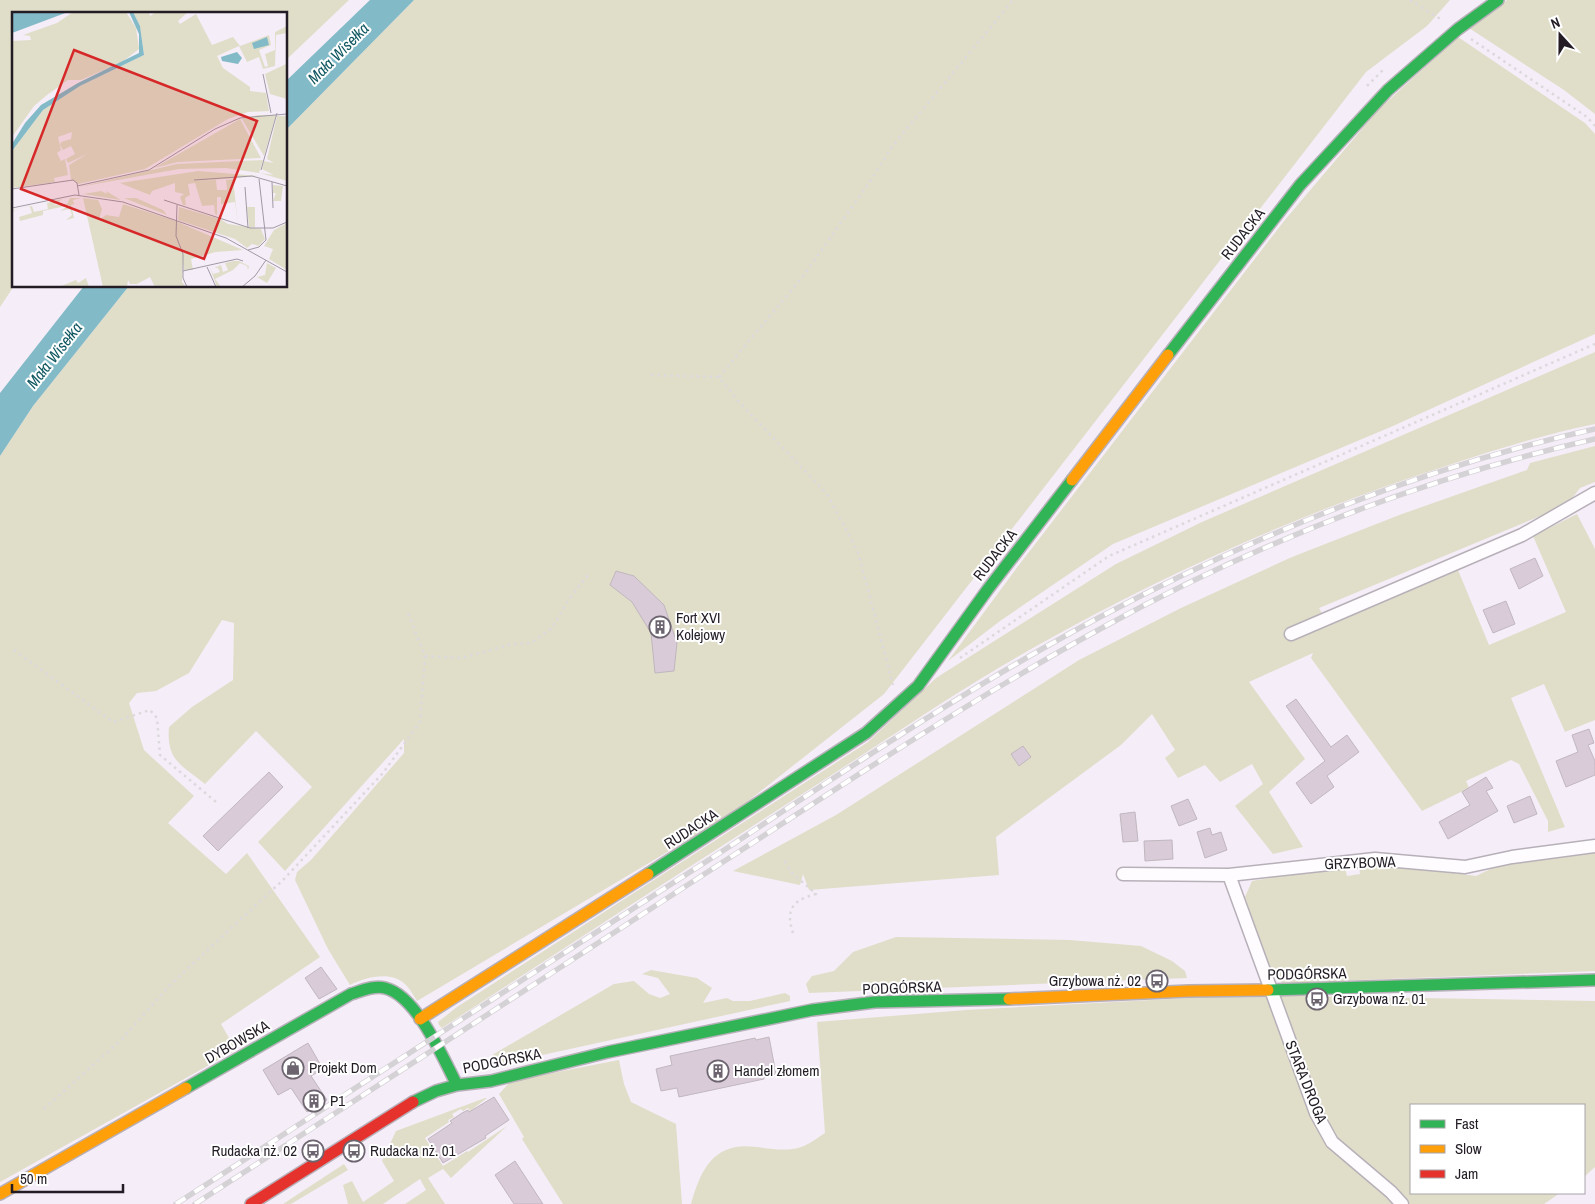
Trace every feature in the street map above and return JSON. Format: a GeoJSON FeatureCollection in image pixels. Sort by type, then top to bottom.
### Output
{"type":"FeatureCollection","features":[{"type":"Feature","properties":{"kind":"street","name":"RUDACKA"},"geometry":{"type":"LineString","coordinates":[[420,1019],[502,969],[866,733],[918,686],[988,589],[1300,185],[1388,90],[1453,26],[1498,0]]}},
{"type":"Feature","properties":{"kind":"street"},"geometry":{"type":"LineString","coordinates":[[1291,634],[1522,535],[1595,493]]}},
{"type":"Feature","properties":{"kind":"street","name":"GRZYBOWA"},"geometry":{"type":"LineString","coordinates":[[1123,874],[1229,875],[1375,859],[1465,867],[1512,857],[1595,846]]}},
{"type":"Feature","properties":{"kind":"street","name":"STARA DROGA"},"geometry":{"type":"LineString","coordinates":[[1229,875],[1316,1114],[1332,1142],[1391,1192],[1402,1204]]}},
{"type":"Feature","properties":{"kind":"street","name":"PODGÓRSKA"},"geometry":{"type":"LineString","coordinates":[[251,1204],[403,1107],[429,1094],[457,1085],[491,1081],[608,1052],[709,1033],[812,1010],[866,1003],[1595,980]]}},
{"type":"Feature","properties":{"kind":"street","name":"DYBOWSKA"},"geometry":{"type":"LineString","coordinates":[[0,1194],[351,994],[368,988],[384,988],[398,992],[420,1019],[457,1085]]}},
{"type":"Feature","properties":{"kind":"path"},"geometry":{"type":"LineString","coordinates":[[719,377],[804,275],[872,180],[891,148],[1013,0]]}},
{"type":"Feature","properties":{"kind":"path"},"geometry":{"type":"LineString","coordinates":[[1410,0],[1453,26],[1587,117],[1595,126]]}},
{"type":"Feature","properties":{"kind":"path"},"geometry":{"type":"LineString","coordinates":[[958,659],[1108,556],[1595,344]]}},
{"type":"Feature","properties":{"kind":"path"},"geometry":{"type":"LineString","coordinates":[[651,375],[719,377],[739,402],[827,494],[858,552],[896,694]]}},
{"type":"Feature","properties":{"kind":"path"},"geometry":{"type":"LineString","coordinates":[[425,656],[461,658],[512,644],[531,643],[552,628],[569,599],[588,576]]}},
{"type":"Feature","properties":{"kind":"path"},"geometry":{"type":"LineString","coordinates":[[44,1109],[122,1039],[170,985],[283,880],[321,841],[383,772],[420,722],[425,656],[407,611]]}},
{"type":"Feature","properties":{"kind":"path"},"geometry":{"type":"LineString","coordinates":[[14,650],[113,722],[150,710],[157,718],[160,755],[216,802]]}},
{"type":"Feature","properties":{"kind":"path"},"geometry":{"type":"LineString","coordinates":[[785,860],[792,873],[816,894],[801,898],[792,908],[790,917],[793,933]]}},
{"type":"Feature","properties":{"kind":"shaded area"},"geometry":{"type":"Polygon","coordinates":[[[0,0],[349,0],[288,58],[288,12],[12,12],[13,288],[0,307],[0,0]]]}},
{"type":"Feature","properties":{"kind":"shaded area"},"geometry":{"type":"Polygon","coordinates":[[[414,0],[1450,0],[1427,26],[1366,72],[884,694],[733,813],[417,1001],[406,985],[400,980],[386,976],[378,976],[350,985],[328,949],[295,880],[297,872],[311,860],[404,753],[404,739],[285,871],[258,842],[312,787],[256,731],[205,784],[177,761],[170,748],[169,727],[192,707],[233,680],[234,623],[222,620],[189,673],[156,691],[137,693],[129,703],[144,750],[194,796],[168,823],[226,874],[247,853],[320,957],[221,1024],[236,1050],[0,1182],[0,456],[33,406],[127,288],[288,288],[288,128],[414,0]]]}},
{"type":"Feature","properties":{"kind":"shaded area"},"geometry":{"type":"Polygon","coordinates":[[[1507,0],[1595,0],[1595,114],[1564,90],[1469,28],[1507,0]]]}},
{"type":"Feature","properties":{"kind":"shaded area"},"geometry":{"type":"Polygon","coordinates":[[[1458,37],[1585,123],[1595,134],[1595,334],[1393,426],[1113,544],[1000,621],[948,661],[1019,565],[1284,221],[1379,109],[1458,37]]]}},
{"type":"Feature","properties":{"kind":"shaded area"},"geometry":{"type":"Polygon","coordinates":[[[1595,352],[1595,424],[1485,453],[1344,502],[1292,522],[1189,567],[1089,617],[1008,662],[945,701],[442,1028],[439,1025],[438,1022],[457,1007],[868,742],[936,678],[1116,564],[1202,522],[1595,352]]]}},
{"type":"Feature","properties":{"kind":"shaded area"},"geometry":{"type":"Polygon","coordinates":[[[1595,446],[1595,482],[1580,488],[1567,505],[1319,608],[1328,624],[1458,570],[1489,645],[1566,612],[1533,536],[1577,514],[1595,549],[1595,720],[1565,732],[1544,684],[1511,698],[1565,827],[1548,832],[1548,821],[1519,764],[1511,760],[1466,781],[1469,788],[1422,811],[1311,658],[1313,653],[1249,682],[1305,759],[1269,792],[1303,847],[1273,854],[1235,806],[1263,784],[1252,764],[1220,782],[1205,765],[1178,778],[1165,758],[1175,750],[1152,714],[1121,745],[996,837],[999,875],[809,890],[803,874],[800,885],[733,871],[836,815],[1079,660],[1181,608],[1292,557],[1402,514],[1527,470],[1530,463],[1595,446]]]}},
{"type":"Feature","properties":{"kind":"shaded area"},"geometry":{"type":"Polygon","coordinates":[[[1595,852],[1595,971],[1282,983],[1269,970],[1245,897],[1252,881],[1302,872],[1345,868],[1347,876],[1360,874],[1359,865],[1425,869],[1476,876],[1499,865],[1595,852]]]}},
{"type":"Feature","properties":{"kind":"shaded area"},"geometry":{"type":"Polygon","coordinates":[[[896,937],[1070,940],[1141,946],[1172,961],[1185,971],[1187,978],[809,993],[806,984],[812,976],[834,971],[853,952],[896,937]]]}},
{"type":"Feature","properties":{"kind":"shaded area"},"geometry":{"type":"Polygon","coordinates":[[[651,970],[697,978],[712,988],[703,1003],[727,998],[733,1001],[750,1001],[785,993],[790,996],[790,1001],[490,1065],[492,1055],[614,984],[634,981],[649,994],[660,998],[670,994],[658,978],[642,974],[651,970]]]}},
{"type":"Feature","properties":{"kind":"shaded area"},"geometry":{"type":"Polygon","coordinates":[[[1246,995],[1595,1001],[1595,1167],[1585,1176],[1585,1104],[1410,1104],[1410,1194],[1559,1194],[1544,1204],[691,1204],[705,1168],[726,1150],[744,1146],[782,1150],[798,1148],[825,1133],[817,1022],[966,1010],[1246,995]]]}},
{"type":"Feature","properties":{"kind":"shaded area"},"geometry":{"type":"Polygon","coordinates":[[[619,1060],[624,1084],[631,1102],[676,1124],[682,1204],[563,1204],[522,1139],[524,1137],[499,1094],[511,1081],[619,1060]]]}},
{"type":"Feature","properties":{"kind":"shaded area"},"geometry":{"type":"Polygon","coordinates":[[[487,1098],[470,1111],[468,1108],[463,1111],[461,1109],[452,1114],[454,1117],[448,1120],[449,1122],[425,1138],[443,1166],[507,1126],[451,1178],[443,1169],[428,1178],[445,1204],[405,1204],[426,1190],[420,1179],[383,1204],[348,1204],[343,1185],[352,1181],[363,1202],[394,1181],[382,1161],[396,1131],[487,1098]]]}},
{"type":"Feature","properties":{"kind":"shaded area"},"geometry":{"type":"Polygon","coordinates":[[[344,1164],[348,1170],[291,1204],[283,1204],[344,1164]]]}},
{"type":"Feature","properties":{"kind":"water","name":"Mała Wisełka"},"geometry":{"type":"Polygon","coordinates":[[[370,0],[414,0],[288,128],[288,79],[370,0]]]}},
{"type":"Feature","properties":{"kind":"water","name":"Mała Wisełka"},"geometry":{"type":"Polygon","coordinates":[[[82,288],[127,288],[33,406],[0,456],[0,393],[82,288]]]}},
{"type":"Feature","properties":{"kind":"building"},"geometry":{"type":"Polygon","coordinates":[[[1535,558],[1543,576],[1519,589],[1510,569],[1535,558]]]}},
{"type":"Feature","properties":{"kind":"building","name":"Fort XVI Kolejowy"},"geometry":{"type":"Polygon","coordinates":[[[616,571],[634,576],[664,605],[677,643],[674,671],[655,673],[651,633],[632,602],[610,585],[616,571]]]}},
{"type":"Feature","properties":{"kind":"building"},"geometry":{"type":"Polygon","coordinates":[[[1506,601],[1515,624],[1493,633],[1483,610],[1506,601]]]}},
{"type":"Feature","properties":{"kind":"building"},"geometry":{"type":"Polygon","coordinates":[[[1296,699],[1331,747],[1347,735],[1359,752],[1327,776],[1334,787],[1311,804],[1296,783],[1325,761],[1286,706],[1296,699]]]}},
{"type":"Feature","properties":{"kind":"building"},"geometry":{"type":"Polygon","coordinates":[[[1589,729],[1594,743],[1588,745],[1595,761],[1595,775],[1566,787],[1556,761],[1578,752],[1572,735],[1589,729]]]}},
{"type":"Feature","properties":{"kind":"building"},"geometry":{"type":"Polygon","coordinates":[[[1023,746],[1031,757],[1019,766],[1011,754],[1023,746]]]}},
{"type":"Feature","properties":{"kind":"building"},"geometry":{"type":"Polygon","coordinates":[[[269,772],[283,787],[218,851],[203,836],[269,772]]]}},
{"type":"Feature","properties":{"kind":"building"},"geometry":{"type":"Polygon","coordinates":[[[1486,777],[1493,788],[1486,791],[1498,811],[1448,839],[1439,822],[1470,805],[1462,792],[1486,777]]]}},
{"type":"Feature","properties":{"kind":"building"},"geometry":{"type":"Polygon","coordinates":[[[1530,796],[1537,814],[1514,823],[1507,806],[1530,796]]]}},
{"type":"Feature","properties":{"kind":"building"},"geometry":{"type":"Polygon","coordinates":[[[1188,799],[1197,819],[1179,826],[1171,806],[1188,799]]]}},
{"type":"Feature","properties":{"kind":"building"},"geometry":{"type":"Polygon","coordinates":[[[1135,812],[1138,841],[1123,842],[1120,814],[1135,812]]]}},
{"type":"Feature","properties":{"kind":"building"},"geometry":{"type":"Polygon","coordinates":[[[1210,828],[1212,835],[1221,832],[1227,850],[1205,858],[1197,832],[1210,828]]]}},
{"type":"Feature","properties":{"kind":"building"},"geometry":{"type":"Polygon","coordinates":[[[1172,840],[1173,859],[1145,861],[1144,841],[1172,840]]]}},
{"type":"Feature","properties":{"kind":"building"},"geometry":{"type":"Polygon","coordinates":[[[321,967],[337,989],[319,999],[305,978],[321,967]]]}},
{"type":"Feature","properties":{"kind":"building","name":"Handel złomem"},"geometry":{"type":"Polygon","coordinates":[[[769,1037],[776,1074],[764,1077],[764,1079],[679,1097],[677,1088],[661,1091],[656,1069],[672,1065],[670,1056],[755,1038],[756,1040],[769,1037]]]}},
{"type":"Feature","properties":{"kind":"building"},"geometry":{"type":"Polygon","coordinates":[[[308,1043],[323,1069],[311,1076],[327,1100],[307,1112],[291,1088],[278,1095],[263,1070],[308,1043]]]}},
{"type":"Feature","properties":{"kind":"building"},"geometry":{"type":"Polygon","coordinates":[[[494,1097],[509,1120],[485,1136],[486,1138],[443,1163],[428,1139],[452,1123],[450,1121],[462,1113],[468,1110],[469,1112],[494,1097]]]}},
{"type":"Feature","properties":{"kind":"building"},"geometry":{"type":"Polygon","coordinates":[[[515,1161],[543,1204],[514,1204],[495,1175],[515,1161]]]}},
{"type":"Feature","properties":{"kind":"railway"},"geometry":{"type":"LineString","coordinates":[[176,1204],[906,731],[1002,672],[1100,617],[1219,558],[1341,506],[1467,463],[1595,429]]}},
{"type":"Feature","properties":{"kind":"railway"},"geometry":{"type":"LineString","coordinates":[[195,1204],[909,742],[1004,684],[1100,629],[1218,569],[1341,517],[1467,473],[1595,439]]}},
{"type":"Feature","properties":{"kind":"traffic: fast"},"geometry":{"type":"LineString","coordinates":[[1168,355],[1300,185],[1388,90],[1458,29],[1498,0]]}},
{"type":"Feature","properties":{"kind":"traffic: fast"},"geometry":{"type":"LineString","coordinates":[[648,874],[866,733],[918,686],[988,589],[1072,480]]}},
{"type":"Feature","properties":{"kind":"traffic: fast"},"geometry":{"type":"LineString","coordinates":[[1268,990],[1595,980]]}},
{"type":"Feature","properties":{"kind":"traffic: fast"},"geometry":{"type":"LineString","coordinates":[[186,1088],[351,994],[376,987],[385,988],[397,993],[418,1015],[437,1045],[457,1085]]}},
{"type":"Feature","properties":{"kind":"traffic: fast"},"geometry":{"type":"LineString","coordinates":[[413,1102],[436,1091],[457,1085],[491,1081],[608,1052],[812,1010],[875,1002],[1009,999]]}},
{"type":"Feature","properties":{"kind":"traffic: slow"},"geometry":{"type":"LineString","coordinates":[[1072,480],[1168,355]]}},
{"type":"Feature","properties":{"kind":"traffic: slow"},"geometry":{"type":"LineString","coordinates":[[420,1019],[648,874]]}},
{"type":"Feature","properties":{"kind":"traffic: slow"},"geometry":{"type":"LineString","coordinates":[[1009,999],[1189,991],[1268,990]]}},
{"type":"Feature","properties":{"kind":"traffic: slow"},"geometry":{"type":"LineString","coordinates":[[0,1194],[186,1088]]}},
{"type":"Feature","properties":{"kind":"traffic: jam"},"geometry":{"type":"LineString","coordinates":[[251,1204],[413,1102]]}},
{"type":"Feature","properties":{"kind":"place","name":"Fort XVI Kolejowy"},"geometry":{"type":"Point","coordinates":[660,627]}},
{"type":"Feature","properties":{"kind":"place","name":"Grzybowa nż. 02"},"geometry":{"type":"Point","coordinates":[1157,981]}},
{"type":"Feature","properties":{"kind":"place","name":"Grzybowa nż. 01"},"geometry":{"type":"Point","coordinates":[1317,999]}},
{"type":"Feature","properties":{"kind":"place","name":"Projekt Dom"},"geometry":{"type":"Point","coordinates":[293,1068]}},
{"type":"Feature","properties":{"kind":"place","name":"Handel złomem"},"geometry":{"type":"Point","coordinates":[718,1071]}},
{"type":"Feature","properties":{"kind":"place","name":"P1"},"geometry":{"type":"Point","coordinates":[314,1101]}},
{"type":"Feature","properties":{"kind":"place","name":"Rudacka nż. 02"},"geometry":{"type":"Point","coordinates":[313,1151]}},
{"type":"Feature","properties":{"kind":"place","name":"Rudacka nż. 01"},"geometry":{"type":"Point","coordinates":[354,1151]}}]}
